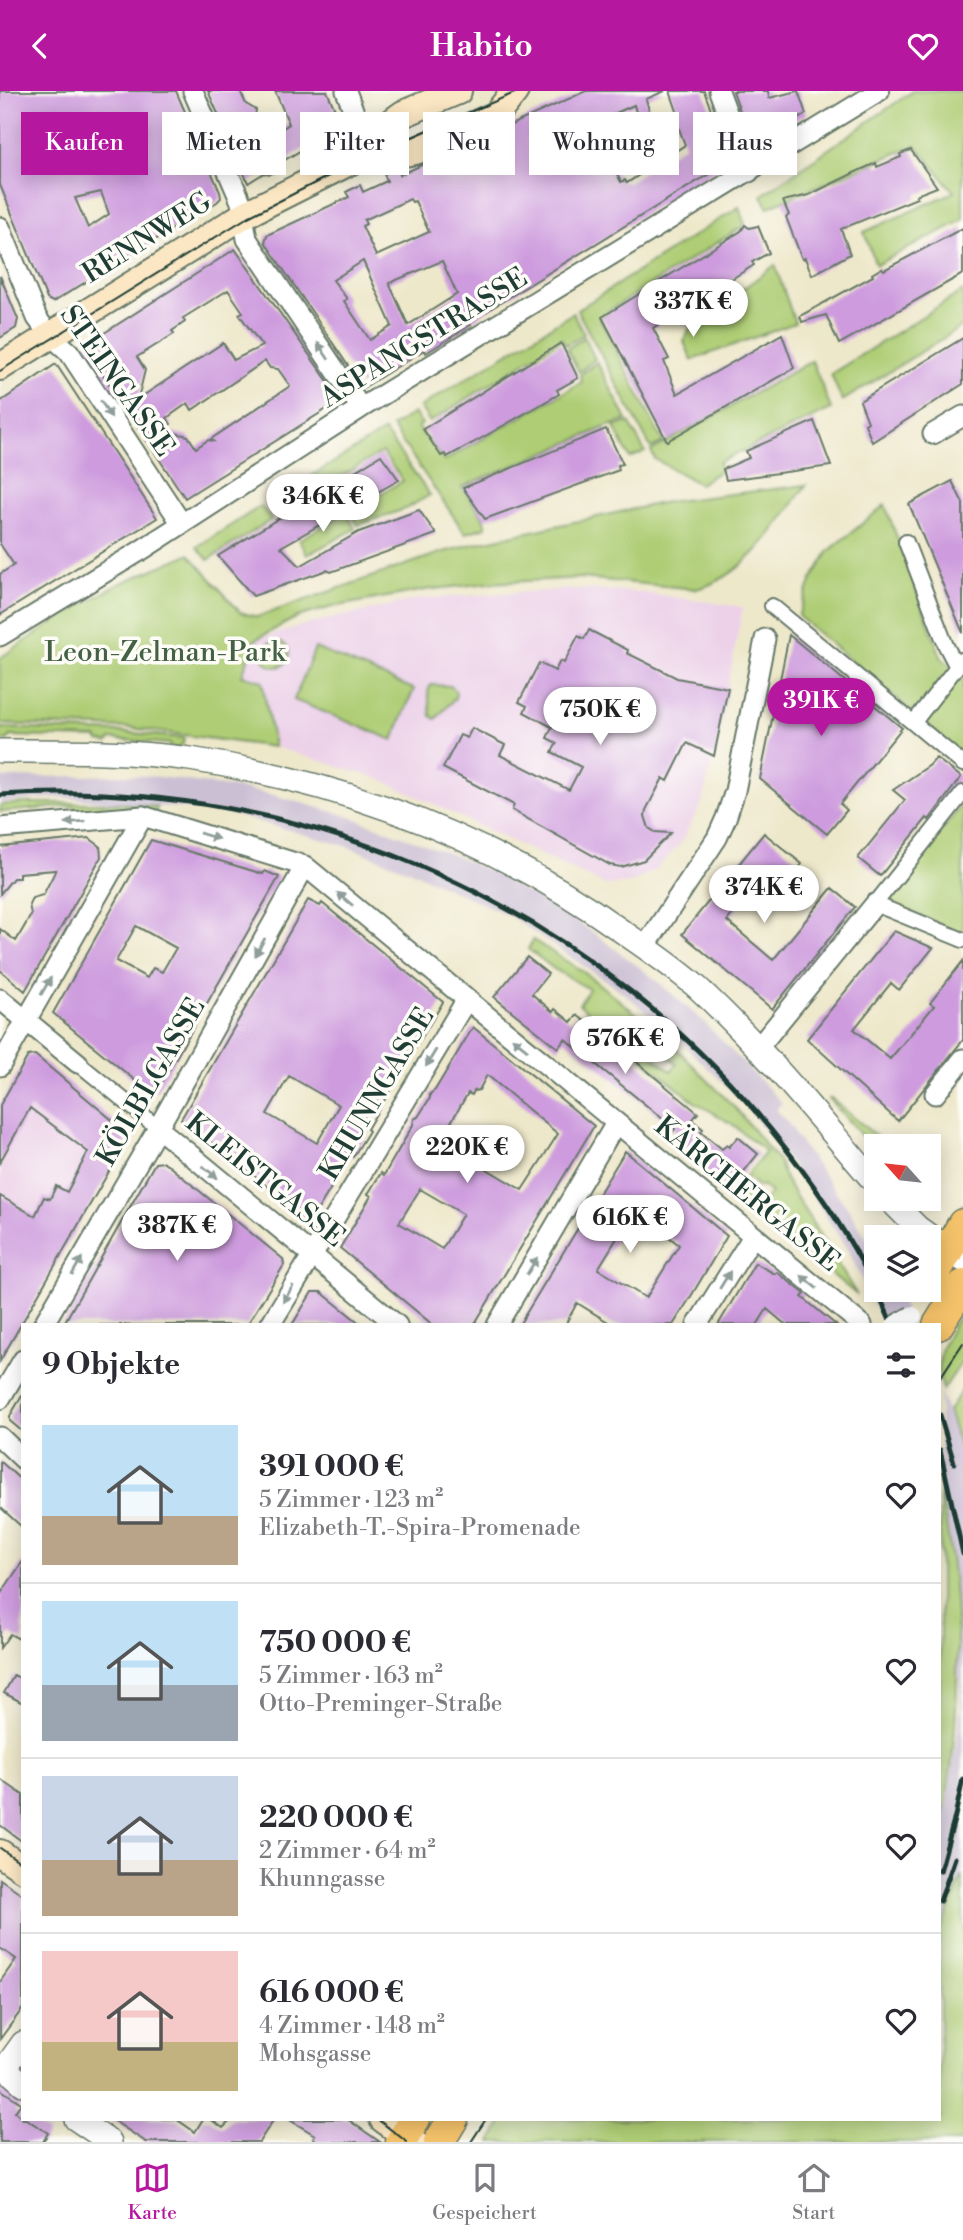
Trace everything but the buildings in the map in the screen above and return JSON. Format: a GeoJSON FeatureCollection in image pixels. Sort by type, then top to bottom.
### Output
{"type":"FeatureCollection","features":[{"type":"Feature","properties":{"kind":"main road","name":"RENNWEG"},"geometry":{"type":"LineString","coordinates":[[409,112],[458,91]]}},
{"type":"Feature","properties":{"kind":"main road","name":"RENNWEG"},"geometry":{"type":"LineString","coordinates":[[409,152],[496,115],[515,91]]}},
{"type":"Feature","properties":{"kind":"main road","name":"RENNWEG"},"geometry":{"type":"LineString","coordinates":[[0,367],[244,215],[323,175]]}},
{"type":"Feature","properties":{"kind":"main road"},"geometry":{"type":"LineString","coordinates":[[941,1271],[955,1255],[963,1224]]}},
{"type":"Feature","properties":{"kind":"main road"},"geometry":{"type":"LineString","coordinates":[[913,1323],[963,1285]]}},
{"type":"Feature","properties":{"kind":"main road"},"geometry":{"type":"LineString","coordinates":[[913,1323],[921,1302]]}},
{"type":"Feature","properties":{"kind":"main road"},"geometry":{"type":"LineString","coordinates":[[0,1853],[21,1867]]}},
{"type":"Feature","properties":{"kind":"main road"},"geometry":{"type":"LineString","coordinates":[[439,2142],[452,2121]]}},
{"type":"Feature","properties":{"kind":"street"},"geometry":{"type":"LineString","coordinates":[[192,91],[238,193],[247,239],[361,408]]}},
{"type":"Feature","properties":{"kind":"street"},"geometry":{"type":"LineString","coordinates":[[346,91],[354,112]]}},
{"type":"Feature","properties":{"kind":"street"},"geometry":{"type":"LineString","coordinates":[[719,91],[727,112]]}},
{"type":"Feature","properties":{"kind":"street","name":"ASPANGSTRASSE"},"geometry":{"type":"LineString","coordinates":[[797,142],[879,91]]}},
{"type":"Feature","properties":{"kind":"street","name":"ASPANGSTRASSE"},"geometry":{"type":"LineString","coordinates":[[0,636],[361,408],[744,175]]}},
{"type":"Feature","properties":{"kind":"street","name":"STEINGASSE"},"geometry":{"type":"LineString","coordinates":[[0,227],[37,318],[69,352],[181,524]]}},
{"type":"Feature","properties":{"kind":"street"},"geometry":{"type":"LineString","coordinates":[[933,434],[963,416]]}},
{"type":"Feature","properties":{"kind":"street"},"geometry":{"type":"LineString","coordinates":[[906,542],[946,646],[960,662],[914,722]]}},
{"type":"Feature","properties":{"kind":"street"},"geometry":{"type":"LineString","coordinates":[[772,606],[963,764]]}},
{"type":"Feature","properties":{"kind":"street"},"geometry":{"type":"LineString","coordinates":[[645,947],[717,838],[726,818],[735,791],[765,639]]}},
{"type":"Feature","properties":{"kind":"street"},"geometry":{"type":"LineString","coordinates":[[0,751],[105,751],[187,759],[271,773],[356,796],[447,832],[509,861],[580,902],[698,988],[758,1048],[864,1170]]}},
{"type":"Feature","properties":{"kind":"street"},"geometry":{"type":"LineString","coordinates":[[758,1048],[963,793]]}},
{"type":"Feature","properties":{"kind":"street"},"geometry":{"type":"LineString","coordinates":[[0,1066],[143,816]]}},
{"type":"Feature","properties":{"kind":"street"},"geometry":{"type":"LineString","coordinates":[[0,828],[143,816],[305,866]]}},
{"type":"Feature","properties":{"kind":"street","name":"KÄRCHERGASSE"},"geometry":{"type":"LineString","coordinates":[[305,866],[860,1323]]}},
{"type":"Feature","properties":{"kind":"street","name":"KÖLBLGASSE"},"geometry":{"type":"LineString","coordinates":[[44,1323],[158,1128],[305,866]]}},
{"type":"Feature","properties":{"kind":"street"},"geometry":{"type":"LineString","coordinates":[[875,905],[963,940]]}},
{"type":"Feature","properties":{"kind":"street","name":"KLEISTGASSE"},"geometry":{"type":"LineString","coordinates":[[0,999],[395,1323]]}},
{"type":"Feature","properties":{"kind":"street","name":"KHUNNGASSE"},"geometry":{"type":"LineString","coordinates":[[271,1323],[467,999]]}},
{"type":"Feature","properties":{"kind":"street"},"geometry":{"type":"LineString","coordinates":[[935,1094],[963,1059]]}},
{"type":"Feature","properties":{"kind":"street"},"geometry":{"type":"LineString","coordinates":[[498,1323],[616,1123]]}},
{"type":"Feature","properties":{"kind":"street"},"geometry":{"type":"LineString","coordinates":[[901,1211],[917,1227],[955,1255]]}},
{"type":"Feature","properties":{"kind":"street"},"geometry":{"type":"LineString","coordinates":[[698,1323],[753,1236]]}},
{"type":"Feature","properties":{"kind":"street"},"geometry":{"type":"LineString","coordinates":[[0,1399],[21,1363]]}},
{"type":"Feature","properties":{"kind":"street"},"geometry":{"type":"LineString","coordinates":[[0,1437],[21,1457]]}},
{"type":"Feature","properties":{"kind":"street"},"geometry":{"type":"LineString","coordinates":[[21,2045],[2,2067],[21,2082]]}},
{"type":"Feature","properties":{"kind":"street"},"geometry":{"type":"LineString","coordinates":[[79,2121],[110,2142]]}},
{"type":"Feature","properties":{"kind":"shaded area"},"geometry":{"type":"Polygon","coordinates":[[[573,589],[638,592],[743,607],[714,756],[701,805],[681,843],[655,870],[631,883],[605,885],[380,779],[274,747],[262,681],[242,675],[255,640],[304,625],[418,599],[573,589]]]}},
{"type":"Feature","properties":{"kind":"shaded area"},"geometry":{"type":"Polygon","coordinates":[[[123,775],[160,777],[273,795],[348,816],[487,870],[570,917],[656,980],[704,1022],[782,1103],[776,1109],[793,1129],[864,1234],[864,1284],[850,1254],[801,1177],[743,1102],[679,1040],[624,993],[508,915],[406,869],[346,846],[223,812],[58,797],[0,803],[0,778],[123,775]]]}},
{"type":"Feature","properties":{"kind":"shaded area"},"geometry":{"type":"Polygon","coordinates":[[[35,1055],[130,1135],[60,1257],[0,1222],[0,1105],[28,1056],[35,1055]]]}},
{"type":"Feature","properties":{"kind":"shaded area"},"geometry":{"type":"Polygon","coordinates":[[[872,1302],[901,1302],[910,1323],[882,1323],[872,1302]]]}},
{"type":"Feature","properties":{"kind":"shaded area"},"geometry":{"type":"Polygon","coordinates":[[[941,1395],[963,1458],[963,1875],[941,1929],[941,1831],[949,1795],[961,1706],[949,1534],[941,1496],[941,1395]]]}},
{"type":"Feature","properties":{"kind":"green space"},"geometry":{"type":"Polygon","coordinates":[[[913,91],[963,91],[963,220],[876,265],[864,232],[954,192],[916,145],[768,207],[762,195],[791,175],[797,175],[797,171],[913,91]]]}},
{"type":"Feature","properties":{"kind":"green space"},"geometry":{"type":"Polygon","coordinates":[[[739,207],[745,225],[599,317],[663,442],[651,448],[577,310],[739,207]]]}},
{"type":"Feature","properties":{"kind":"green space"},"geometry":{"type":"Polygon","coordinates":[[[775,265],[795,323],[692,360],[684,342],[690,328],[775,265]]]}},
{"type":"Feature","properties":{"kind":"green space"},"geometry":{"type":"Polygon","coordinates":[[[963,291],[963,326],[842,401],[831,374],[963,291]]]}},
{"type":"Feature","properties":{"kind":"green space"},"geometry":{"type":"Polygon","coordinates":[[[573,313],[584,334],[566,345],[562,339],[430,422],[420,407],[573,313]]]}},
{"type":"Feature","properties":{"kind":"green space"},"geometry":{"type":"Polygon","coordinates":[[[584,337],[595,359],[579,372],[567,349],[584,337]]]}},
{"type":"Feature","properties":{"kind":"green space"},"geometry":{"type":"Polygon","coordinates":[[[812,361],[831,409],[719,462],[721,470],[699,484],[655,459],[651,451],[812,361]]]}},
{"type":"Feature","properties":{"kind":"green space"},"geometry":{"type":"Polygon","coordinates":[[[597,362],[627,420],[462,487],[483,517],[486,527],[465,533],[392,427],[414,413],[422,424],[418,427],[444,461],[582,382],[580,375],[597,362]]]}},
{"type":"Feature","properties":{"kind":"green space"},"geometry":{"type":"Polygon","coordinates":[[[629,422],[645,452],[630,458],[614,427],[629,422]]]}},
{"type":"Feature","properties":{"kind":"green space"},"geometry":{"type":"Polygon","coordinates":[[[384,431],[430,495],[405,509],[358,525],[350,511],[403,481],[382,452],[278,514],[270,502],[384,431]]]}},
{"type":"Feature","properties":{"kind":"green space","name":"Leon-Zelman-Park"},"geometry":{"type":"Polygon","coordinates":[[[806,485],[772,532],[745,561],[714,583],[696,589],[582,578],[488,583],[425,590],[332,607],[297,617],[255,640],[242,675],[262,681],[274,747],[131,728],[0,724],[0,658],[119,584],[189,554],[240,612],[257,617],[473,544],[666,502],[806,485]]]}},
{"type":"Feature","properties":{"kind":"green space"},"geometry":{"type":"Polygon","coordinates":[[[885,505],[942,659],[960,672],[963,670],[963,755],[798,616],[812,579],[829,551],[885,505]]]}},
{"type":"Feature","properties":{"kind":"green space"},"geometry":{"type":"Polygon","coordinates":[[[261,506],[271,520],[208,560],[197,547],[261,506]]]}},
{"type":"Feature","properties":{"kind":"green space"},"geometry":{"type":"Polygon","coordinates":[[[346,512],[355,529],[307,555],[299,540],[346,512]]]}},
{"type":"Feature","properties":{"kind":"green space"},"geometry":{"type":"Polygon","coordinates":[[[276,641],[285,645],[289,654],[285,663],[276,667],[267,663],[263,654],[267,645],[276,641]]]}},
{"type":"Feature","properties":{"kind":"green space"},"geometry":{"type":"Polygon","coordinates":[[[315,648],[414,689],[393,740],[294,700],[315,648]]]}},
{"type":"Feature","properties":{"kind":"green space"},"geometry":{"type":"Polygon","coordinates":[[[431,685],[451,686],[456,692],[455,698],[436,719],[431,716],[428,691],[431,685]]]}},
{"type":"Feature","properties":{"kind":"green space"},"geometry":{"type":"Polygon","coordinates":[[[0,728],[121,732],[184,738],[183,744],[177,749],[170,747],[170,744],[111,739],[108,743],[98,741],[98,738],[11,736],[7,740],[0,740],[0,728]]]}},
{"type":"Feature","properties":{"kind":"green space"},"geometry":{"type":"Polygon","coordinates":[[[117,803],[157,807],[155,815],[82,813],[73,806],[0,812],[0,805],[117,803]]]}},
{"type":"Feature","properties":{"kind":"green space"},"geometry":{"type":"Polygon","coordinates":[[[963,803],[963,934],[887,902],[963,803]]]}},
{"type":"Feature","properties":{"kind":"green space"},"geometry":{"type":"Polygon","coordinates":[[[533,940],[585,973],[664,1036],[738,1111],[779,1162],[785,1179],[857,1295],[733,1193],[743,1181],[756,1191],[753,1195],[762,1202],[771,1193],[746,1176],[766,1152],[732,1124],[695,1102],[642,1059],[648,1052],[671,1071],[677,1064],[624,1018],[618,1025],[642,1045],[636,1052],[579,1004],[589,989],[554,969],[528,949],[533,940]]]}},
{"type":"Feature","properties":{"kind":"green space"},"geometry":{"type":"Polygon","coordinates":[[[829,1099],[873,1134],[864,1134],[864,1138],[829,1099]]]}},
{"type":"Feature","properties":{"kind":"green space"},"geometry":{"type":"Polygon","coordinates":[[[959,1315],[963,1318],[963,1360],[943,1390],[941,1354],[959,1315]]]}},
{"type":"Feature","properties":{"kind":"green space"},"geometry":{"type":"Polygon","coordinates":[[[963,1389],[963,1458],[948,1411],[963,1389]]]}},
{"type":"Feature","properties":{"kind":"green space"},"geometry":{"type":"Polygon","coordinates":[[[941,1496],[948,1533],[956,1619],[956,1706],[948,1792],[941,1830],[941,1496]]]}},
{"type":"Feature","properties":{"kind":"green space"},"geometry":{"type":"Polygon","coordinates":[[[963,1875],[963,2142],[491,2142],[503,2121],[941,2121],[941,1929],[963,1875]]]}},
{"type":"Feature","properties":{"kind":"tram line"},"geometry":{"type":"LineString","coordinates":[[0,371],[248,217],[366,157],[519,91]]}},
{"type":"Feature","properties":{"kind":"tram line"},"geometry":{"type":"LineString","coordinates":[[941,1376],[963,1343]]}},
{"type":"Feature","properties":{"kind":"tram line"},"geometry":{"type":"LineString","coordinates":[[0,1848],[21,1863]]}},
{"type":"Feature","properties":{"kind":"tram line"},"geometry":{"type":"LineString","coordinates":[[380,2121],[407,2142]]}},
{"type":"Feature","properties":{"kind":"tram line"},"geometry":{"type":"LineString","coordinates":[[471,2142],[485,2121]]}},
{"type":"Feature","properties":{"kind":"railway"},"geometry":{"type":"LineString","coordinates":[[0,795],[115,795],[227,808],[336,835],[440,875],[539,927],[631,992],[715,1067],[790,1154],[819,1194],[847,1236],[891,1323]]}},
{"type":"Feature","properties":{"kind":"railway"},"geometry":{"type":"LineString","coordinates":[[941,1418],[954,1463]]}},
{"type":"Feature","properties":{"kind":"railway"},"geometry":{"type":"LineString","coordinates":[[941,1455],[963,1554]]}},
{"type":"Feature","properties":{"kind":"railway"},"geometry":{"type":"LineString","coordinates":[[941,1867],[963,1779]]}},
{"type":"Feature","properties":{"kind":"railway"},"geometry":{"type":"LineString","coordinates":[[941,1898],[955,1858]]}}]}
